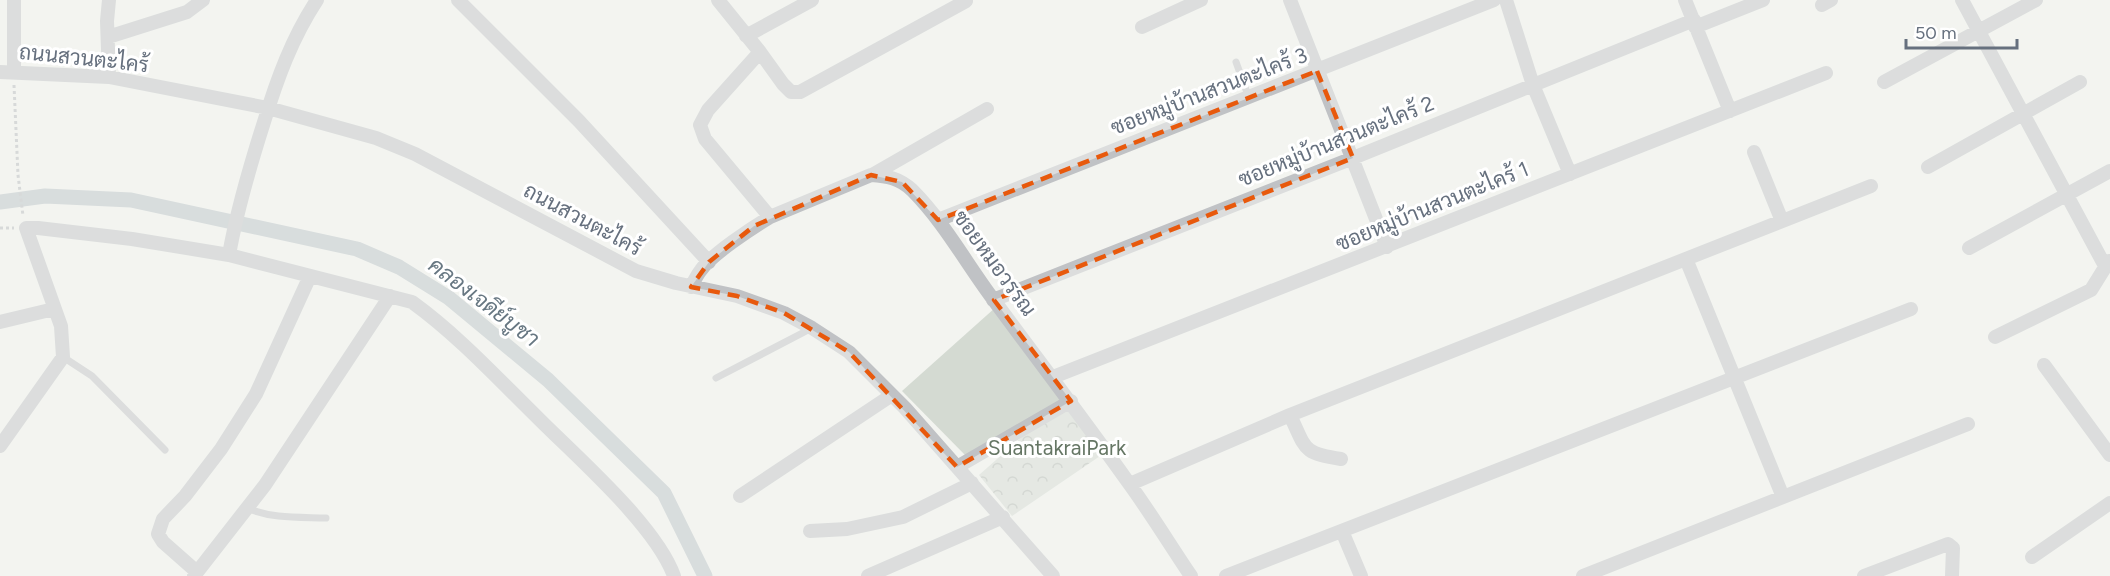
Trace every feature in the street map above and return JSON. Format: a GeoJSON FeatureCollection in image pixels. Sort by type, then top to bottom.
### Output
{"type":"FeatureCollection","features":[{"type":"Feature","properties":{"kind":"street"},"geometry":{"type":"LineString","coordinates":[[109,0],[109,77]]}},
{"type":"Feature","properties":{"kind":"street"},"geometry":{"type":"LineString","coordinates":[[108,37],[187,12],[203,0]]}},
{"type":"Feature","properties":{"kind":"street"},"geometry":{"type":"LineString","coordinates":[[229,255],[243,187],[288,50],[317,0]]}},
{"type":"Feature","properties":{"kind":"street"},"geometry":{"type":"LineString","coordinates":[[458,0],[579,121],[709,262]]}},
{"type":"Feature","properties":{"kind":"street"},"geometry":{"type":"LineString","coordinates":[[718,0],[791,92],[800,92],[966,1]]}},
{"type":"Feature","properties":{"kind":"street"},"geometry":{"type":"LineString","coordinates":[[746,36],[812,0]]}},
{"type":"Feature","properties":{"kind":"street"},"geometry":{"type":"LineString","coordinates":[[1142,27],[1201,0]]}},
{"type":"Feature","properties":{"kind":"street"},"geometry":{"type":"LineString","coordinates":[[1290,0],[1387,247]]}},
{"type":"Feature","properties":{"kind":"street","name":"ซอยหมู่บ้านสวนตะไคร้ 3"},"geometry":{"type":"LineString","coordinates":[[938,220],[1494,0]]}},
{"type":"Feature","properties":{"kind":"street"},"geometry":{"type":"LineString","coordinates":[[1506,0],[1533,84],[1570,174]]}},
{"type":"Feature","properties":{"kind":"street"},"geometry":{"type":"LineString","coordinates":[[1685,0],[1730,111]]}},
{"type":"Feature","properties":{"kind":"street","name":"ซอยหมู่บ้านสวนตะไคร้ 2"},"geometry":{"type":"LineString","coordinates":[[993,300],[1353,158],[1533,84],[1694,23],[1763,0]]}},
{"type":"Feature","properties":{"kind":"street"},"geometry":{"type":"LineString","coordinates":[[1962,0],[2067,196],[2107,263],[2091,290],[1995,337]]}},
{"type":"Feature","properties":{"kind":"street"},"geometry":{"type":"LineString","coordinates":[[1884,82],[2036,0]]}},
{"type":"Feature","properties":{"kind":"street"},"geometry":{"type":"LineString","coordinates":[[7,72],[13,1]]}},
{"type":"Feature","properties":{"kind":"street"},"geometry":{"type":"LineString","coordinates":[[760,52],[708,110],[700,124],[705,139],[770,217]]}},
{"type":"Feature","properties":{"kind":"street","name":"ถนนสวนตะไคร้"},"geometry":{"type":"LineString","coordinates":[[7,72],[109,77],[268,108],[376,138],[415,154],[636,271],[691,287],[737,296],[784,313],[849,352],[892,394],[1053,576]]}},
{"type":"Feature","properties":{"kind":"street","name":"ซอยหมู่บ้านสวนตะไคร้ 1"},"geometry":{"type":"LineString","coordinates":[[1053,377],[1826,73]]}},
{"type":"Feature","properties":{"kind":"street"},"geometry":{"type":"LineString","coordinates":[[1928,167],[2080,82]]}},
{"type":"Feature","properties":{"kind":"street"},"geometry":{"type":"LineString","coordinates":[[691,287],[701,269],[754,226],[770,217],[871,175],[987,109]]}},
{"type":"Feature","properties":{"kind":"street"},"geometry":{"type":"LineString","coordinates":[[1754,152],[1782,221]]}},
{"type":"Feature","properties":{"kind":"street"},"geometry":{"type":"LineString","coordinates":[[1969,248],[2110,171]]}},
{"type":"Feature","properties":{"kind":"street","name":"ซอยหมอวรรณ"},"geometry":{"type":"LineString","coordinates":[[871,175],[888,176],[902,182],[938,220],[993,300],[1071,401],[1130,484],[1191,576]]}},
{"type":"Feature","properties":{"kind":"street"},"geometry":{"type":"LineString","coordinates":[[1130,484],[1290,416],[1871,186]]}},
{"type":"Feature","properties":{"kind":"street"},"geometry":{"type":"LineString","coordinates":[[0,446],[63,357],[61,326],[26,228],[132,239],[229,255],[412,302],[432,316],[624,505],[658,546],[674,576]]}},
{"type":"Feature","properties":{"kind":"street"},"geometry":{"type":"LineString","coordinates":[[1686,260],[1783,497]]}},
{"type":"Feature","properties":{"kind":"street"},"geometry":{"type":"LineString","coordinates":[[310,276],[256,394],[221,449],[185,496],[163,519],[158,534],[163,542],[196,574],[265,485],[390,296]]}},
{"type":"Feature","properties":{"kind":"street"},"geometry":{"type":"LineString","coordinates":[[0,322],[54,309]]}},
{"type":"Feature","properties":{"kind":"street"},"geometry":{"type":"LineString","coordinates":[[1226,576],[1911,309]]}},
{"type":"Feature","properties":{"kind":"street"},"geometry":{"type":"LineString","coordinates":[[2044,365],[2110,455]]}},
{"type":"Feature","properties":{"kind":"street"},"geometry":{"type":"LineString","coordinates":[[740,496],[892,394]]}},
{"type":"Feature","properties":{"kind":"street"},"geometry":{"type":"LineString","coordinates":[[957,467],[1071,401]]}},
{"type":"Feature","properties":{"kind":"street"},"geometry":{"type":"LineString","coordinates":[[1290,416],[1310,452],[1341,459]]}},
{"type":"Feature","properties":{"kind":"street"},"geometry":{"type":"LineString","coordinates":[[1583,576],[1968,424]]}},
{"type":"Feature","properties":{"kind":"street"},"geometry":{"type":"LineString","coordinates":[[810,531],[847,529],[903,517],[972,483]]}},
{"type":"Feature","properties":{"kind":"street"},"geometry":{"type":"LineString","coordinates":[[2032,558],[2110,503]]}},
{"type":"Feature","properties":{"kind":"street"},"geometry":{"type":"LineString","coordinates":[[868,576],[1003,517]]}},
{"type":"Feature","properties":{"kind":"street"},"geometry":{"type":"LineString","coordinates":[[1342,531],[1361,576]]}},
{"type":"Feature","properties":{"kind":"street"},"geometry":{"type":"LineString","coordinates":[[1864,576],[1948,544],[1953,548],[1952,576]]}},
{"type":"Feature","properties":{"kind":"lane"},"geometry":{"type":"LineString","coordinates":[[1236,62],[1249,98]]}},
{"type":"Feature","properties":{"kind":"lane"},"geometry":{"type":"LineString","coordinates":[[716,378],[812,328]]}},
{"type":"Feature","properties":{"kind":"lane"},"geometry":{"type":"LineString","coordinates":[[63,357],[92,376],[165,450]]}},
{"type":"Feature","properties":{"kind":"lane"},"geometry":{"type":"LineString","coordinates":[[248,508],[273,516],[326,518]]}},
{"type":"Feature","properties":{"kind":"path"},"geometry":{"type":"LineString","coordinates":[[7,72],[22,212]]}},
{"type":"Feature","properties":{"kind":"highlighted area"},"geometry":{"type":"Polygon","coordinates":[[[1317,71],[1353,158],[994,300],[1071,401],[957,467],[849,352],[784,313],[737,296],[691,287],[709,262],[754,226],[871,175],[902,182],[938,220],[1317,71]]]}},
{"type":"Feature","properties":{"kind":"green space"},"geometry":{"type":"Polygon","coordinates":[[[996,307],[1064,400],[966,456],[902,391],[996,307]]]}},
{"type":"Feature","properties":{"kind":"green space","name":"SuantakraiPark"},"geometry":{"type":"Polygon","coordinates":[[[1064,400],[1103,454],[1012,516],[979,475],[1064,400]]]}},
{"type":"Feature","properties":{"kind":"waterway","name":"คลองเจดีย์บูชา"},"geometry":{"type":"LineString","coordinates":[[0,202],[45,196],[131,200],[357,249],[399,267],[449,298],[548,380],[664,493],[705,576]]}}]}
